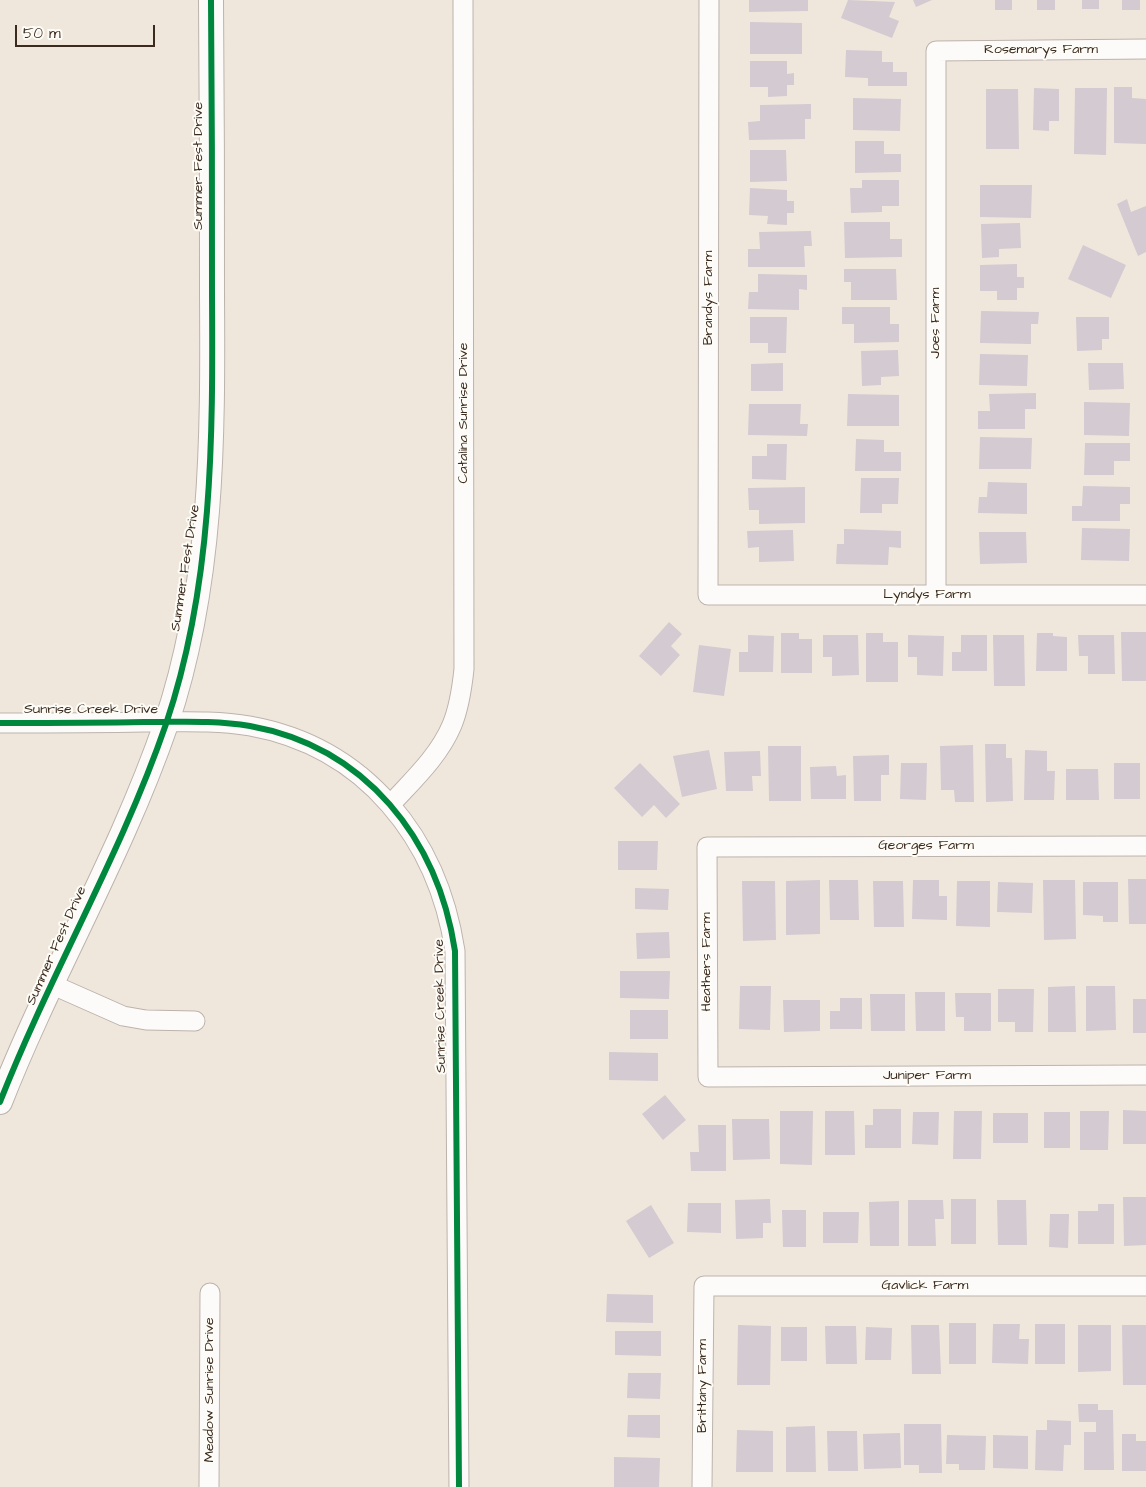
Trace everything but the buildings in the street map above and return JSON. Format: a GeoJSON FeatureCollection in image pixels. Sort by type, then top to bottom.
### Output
{"type":"FeatureCollection","features":[{"type":"Feature","properties":{"kind":"street","name":"Summer Fest Drive"},"geometry":{"type":"LineString","coordinates":[[0,1102],[137,799],[166,722],[193,619],[207,525],[211,443],[211,0]]}},
{"type":"Feature","properties":{"kind":"street","name":"Catalina Sunrise Drive"},"geometry":{"type":"LineString","coordinates":[[390,804],[421,771],[452,726],[460,698],[464,669],[463,0]]}},
{"type":"Feature","properties":{"kind":"street","name":"Brandys Farm"},"geometry":{"type":"LineString","coordinates":[[708,595],[709,0]]}},
{"type":"Feature","properties":{"kind":"street","name":"Rosemarys Farm"},"geometry":{"type":"LineString","coordinates":[[936,51],[1146,49]]}},
{"type":"Feature","properties":{"kind":"street","name":"Joes Farm"},"geometry":{"type":"LineString","coordinates":[[936,51],[936,595]]}},
{"type":"Feature","properties":{"kind":"street","name":"Lyndys Farm"},"geometry":{"type":"LineString","coordinates":[[708,595],[1146,595]]}},
{"type":"Feature","properties":{"kind":"street","name":"Sunrise Creek Drive"},"geometry":{"type":"LineString","coordinates":[[0,723],[224,723],[277,733],[333,757],[356,772],[390,804],[423,850],[435,874],[446,908],[455,951],[458,1487]]}},
{"type":"Feature","properties":{"kind":"street","name":"Georges Farm"},"geometry":{"type":"LineString","coordinates":[[707,847],[1146,846]]}},
{"type":"Feature","properties":{"kind":"street","name":"Heathers Farm"},"geometry":{"type":"LineString","coordinates":[[707,847],[708,1077]]}},
{"type":"Feature","properties":{"kind":"street"},"geometry":{"type":"LineString","coordinates":[[53,985],[123,1016],[146,1020],[195,1020]]}},
{"type":"Feature","properties":{"kind":"street","name":"Juniper Farm"},"geometry":{"type":"LineString","coordinates":[[708,1077],[1146,1075]]}},
{"type":"Feature","properties":{"kind":"street","name":"Gavlick Farm"},"geometry":{"type":"LineString","coordinates":[[704,1286],[1146,1286]]}},
{"type":"Feature","properties":{"kind":"street","name":"Brittany Farm"},"geometry":{"type":"LineString","coordinates":[[702,1487],[704,1286]]}},
{"type":"Feature","properties":{"kind":"street","name":"Meadow Sunrise Drive"},"geometry":{"type":"LineString","coordinates":[[209,1487],[210,1293]]}},
{"type":"Feature","properties":{"kind":"cycle path"},"geometry":{"type":"LineString","coordinates":[[0,1102],[41,1007],[107,867],[148,773],[182,672],[193,618],[207,511],[212,402],[211,0]]}},
{"type":"Feature","properties":{"kind":"cycle path"},"geometry":{"type":"LineString","coordinates":[[0,723],[210,722],[250,726],[291,737],[329,754],[361,777],[390,804],[413,836],[432,872],[446,910],[455,951],[459,1487]]}}]}
